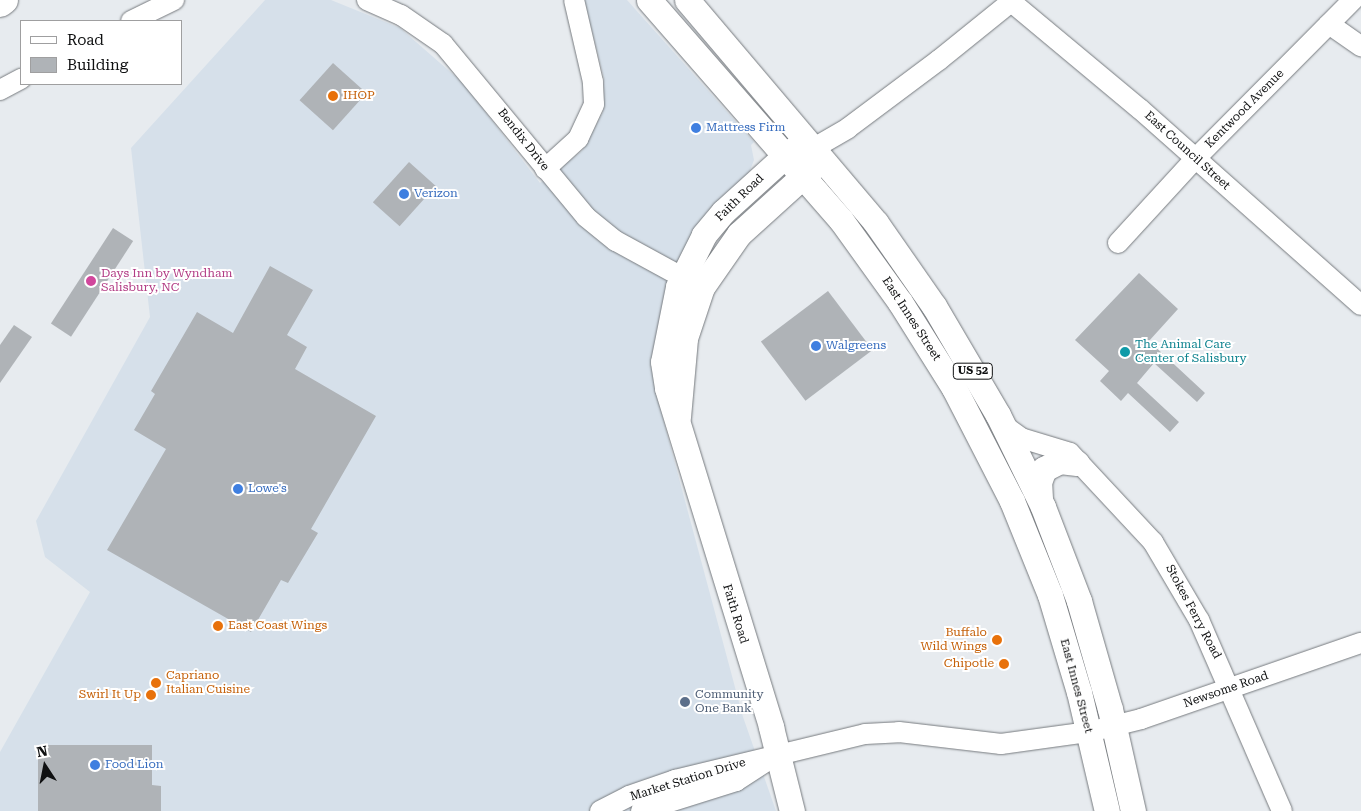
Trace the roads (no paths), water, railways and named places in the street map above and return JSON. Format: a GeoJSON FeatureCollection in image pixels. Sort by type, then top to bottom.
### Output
{"type":"FeatureCollection","features":[{"type":"Feature","properties":{"kind":"main road","name":"East Innes Street"},"geometry":{"type":"LineString","coordinates":[[649,0],[787,154],[900,302],[990,455],[1050,595],[1089,732],[1107,811]]}},
{"type":"Feature","properties":{"kind":"main road","name":"East Innes Street"},"geometry":{"type":"LineString","coordinates":[[687,0],[845,182],[906,264],[961,349],[1002,424],[1043,506],[1079,601],[1114,726],[1133,811]]}},
{"type":"Feature","properties":{"kind":"main road","name":"Faith Road"},"geometry":{"type":"LineString","coordinates":[[678,416],[685,338],[702,287],[739,234],[814,166],[814,148],[797,147],[787,154],[715,221],[682,277],[666,332],[663,362],[666,388],[678,416],[778,754],[792,811]]}},
{"type":"Feature","properties":{"kind":"main road"},"geometry":{"type":"LineString","coordinates":[[1043,506],[1039,485],[1044,470],[1060,461],[1077,463]]}},
{"type":"Feature","properties":{"kind":"street"},"geometry":{"type":"LineString","coordinates":[[133,20],[174,0]]}},
{"type":"Feature","properties":{"kind":"street","name":"Bendix Drive"},"geometry":{"type":"LineString","coordinates":[[367,0],[401,15],[443,44],[478,83],[545,169],[603,232],[682,277]]}},
{"type":"Feature","properties":{"kind":"street"},"geometry":{"type":"LineString","coordinates":[[545,169],[578,139],[594,104],[593,82],[574,0]]}},
{"type":"Feature","properties":{"kind":"street","name":"Kentwood Avenue"},"geometry":{"type":"LineString","coordinates":[[1118,243],[1196,158],[1353,0]]}},
{"type":"Feature","properties":{"kind":"street","name":"Faith Road"},"geometry":{"type":"LineString","coordinates":[[814,148],[848,128],[939,60],[1010,1]]}},
{"type":"Feature","properties":{"kind":"street","name":"East Council Street"},"geometry":{"type":"LineString","coordinates":[[1010,1],[1196,158],[1361,305]]}},
{"type":"Feature","properties":{"kind":"street"},"geometry":{"type":"LineString","coordinates":[[1329,24],[1361,46]]}},
{"type":"Feature","properties":{"kind":"street"},"geometry":{"type":"LineString","coordinates":[[0,90],[20,79]]}},
{"type":"Feature","properties":{"kind":"street","name":"Stokes Ferry Road"},"geometry":{"type":"LineString","coordinates":[[1002,424],[1021,438],[1063,449],[1123,506],[1158,548],[1187,595],[1230,688],[1282,811]]}},
{"type":"Feature","properties":{"kind":"street","name":"Newsome Road"},"geometry":{"type":"LineString","coordinates":[[1089,732],[1114,726],[1361,643]]}},
{"type":"Feature","properties":{"kind":"street","name":"Market Station Drive"},"geometry":{"type":"LineString","coordinates":[[600,811],[629,796],[675,780],[778,754],[882,732],[986,744],[1030,742],[1089,732]]}},
{"type":"Feature","properties":{"kind":"street","name":"Market Station Drive"},"geometry":{"type":"LineString","coordinates":[[641,811],[736,781],[778,754]]}},
{"type":"Feature","properties":{"kind":"place","name":"IHOP"},"geometry":{"type":"Point","coordinates":[333,96]}},
{"type":"Feature","properties":{"kind":"place","name":"Mattress Firm"},"geometry":{"type":"Point","coordinates":[696,128]}},
{"type":"Feature","properties":{"kind":"place","name":"Verizon"},"geometry":{"type":"Point","coordinates":[404,194]}},
{"type":"Feature","properties":{"kind":"place","name":"Days Inn by Wyndham Salisbury, NC"},"geometry":{"type":"Point","coordinates":[91,281]}},
{"type":"Feature","properties":{"kind":"place","name":"Walgreens"},"geometry":{"type":"Point","coordinates":[816,346]}},
{"type":"Feature","properties":{"kind":"place","name":"The Animal Care Center of Salisbury"},"geometry":{"type":"Point","coordinates":[1125,352]}},
{"type":"Feature","properties":{"kind":"place","name":"Lowe's"},"geometry":{"type":"Point","coordinates":[238,489]}},
{"type":"Feature","properties":{"kind":"place","name":"East Coast Wings"},"geometry":{"type":"Point","coordinates":[218,626]}},
{"type":"Feature","properties":{"kind":"place","name":"Buffalo Wild Wings"},"geometry":{"type":"Point","coordinates":[997,640]}},
{"type":"Feature","properties":{"kind":"place","name":"Chipotle"},"geometry":{"type":"Point","coordinates":[1004,664]}},
{"type":"Feature","properties":{"kind":"place","name":"Capriano Italian Cuisine"},"geometry":{"type":"Point","coordinates":[156,683]}},
{"type":"Feature","properties":{"kind":"place","name":"Swirl It Up"},"geometry":{"type":"Point","coordinates":[151,695]}},
{"type":"Feature","properties":{"kind":"place","name":"Community One Bank"},"geometry":{"type":"Point","coordinates":[685,702]}},
{"type":"Feature","properties":{"kind":"place","name":"Food Lion"},"geometry":{"type":"Point","coordinates":[95,765]}}]}
